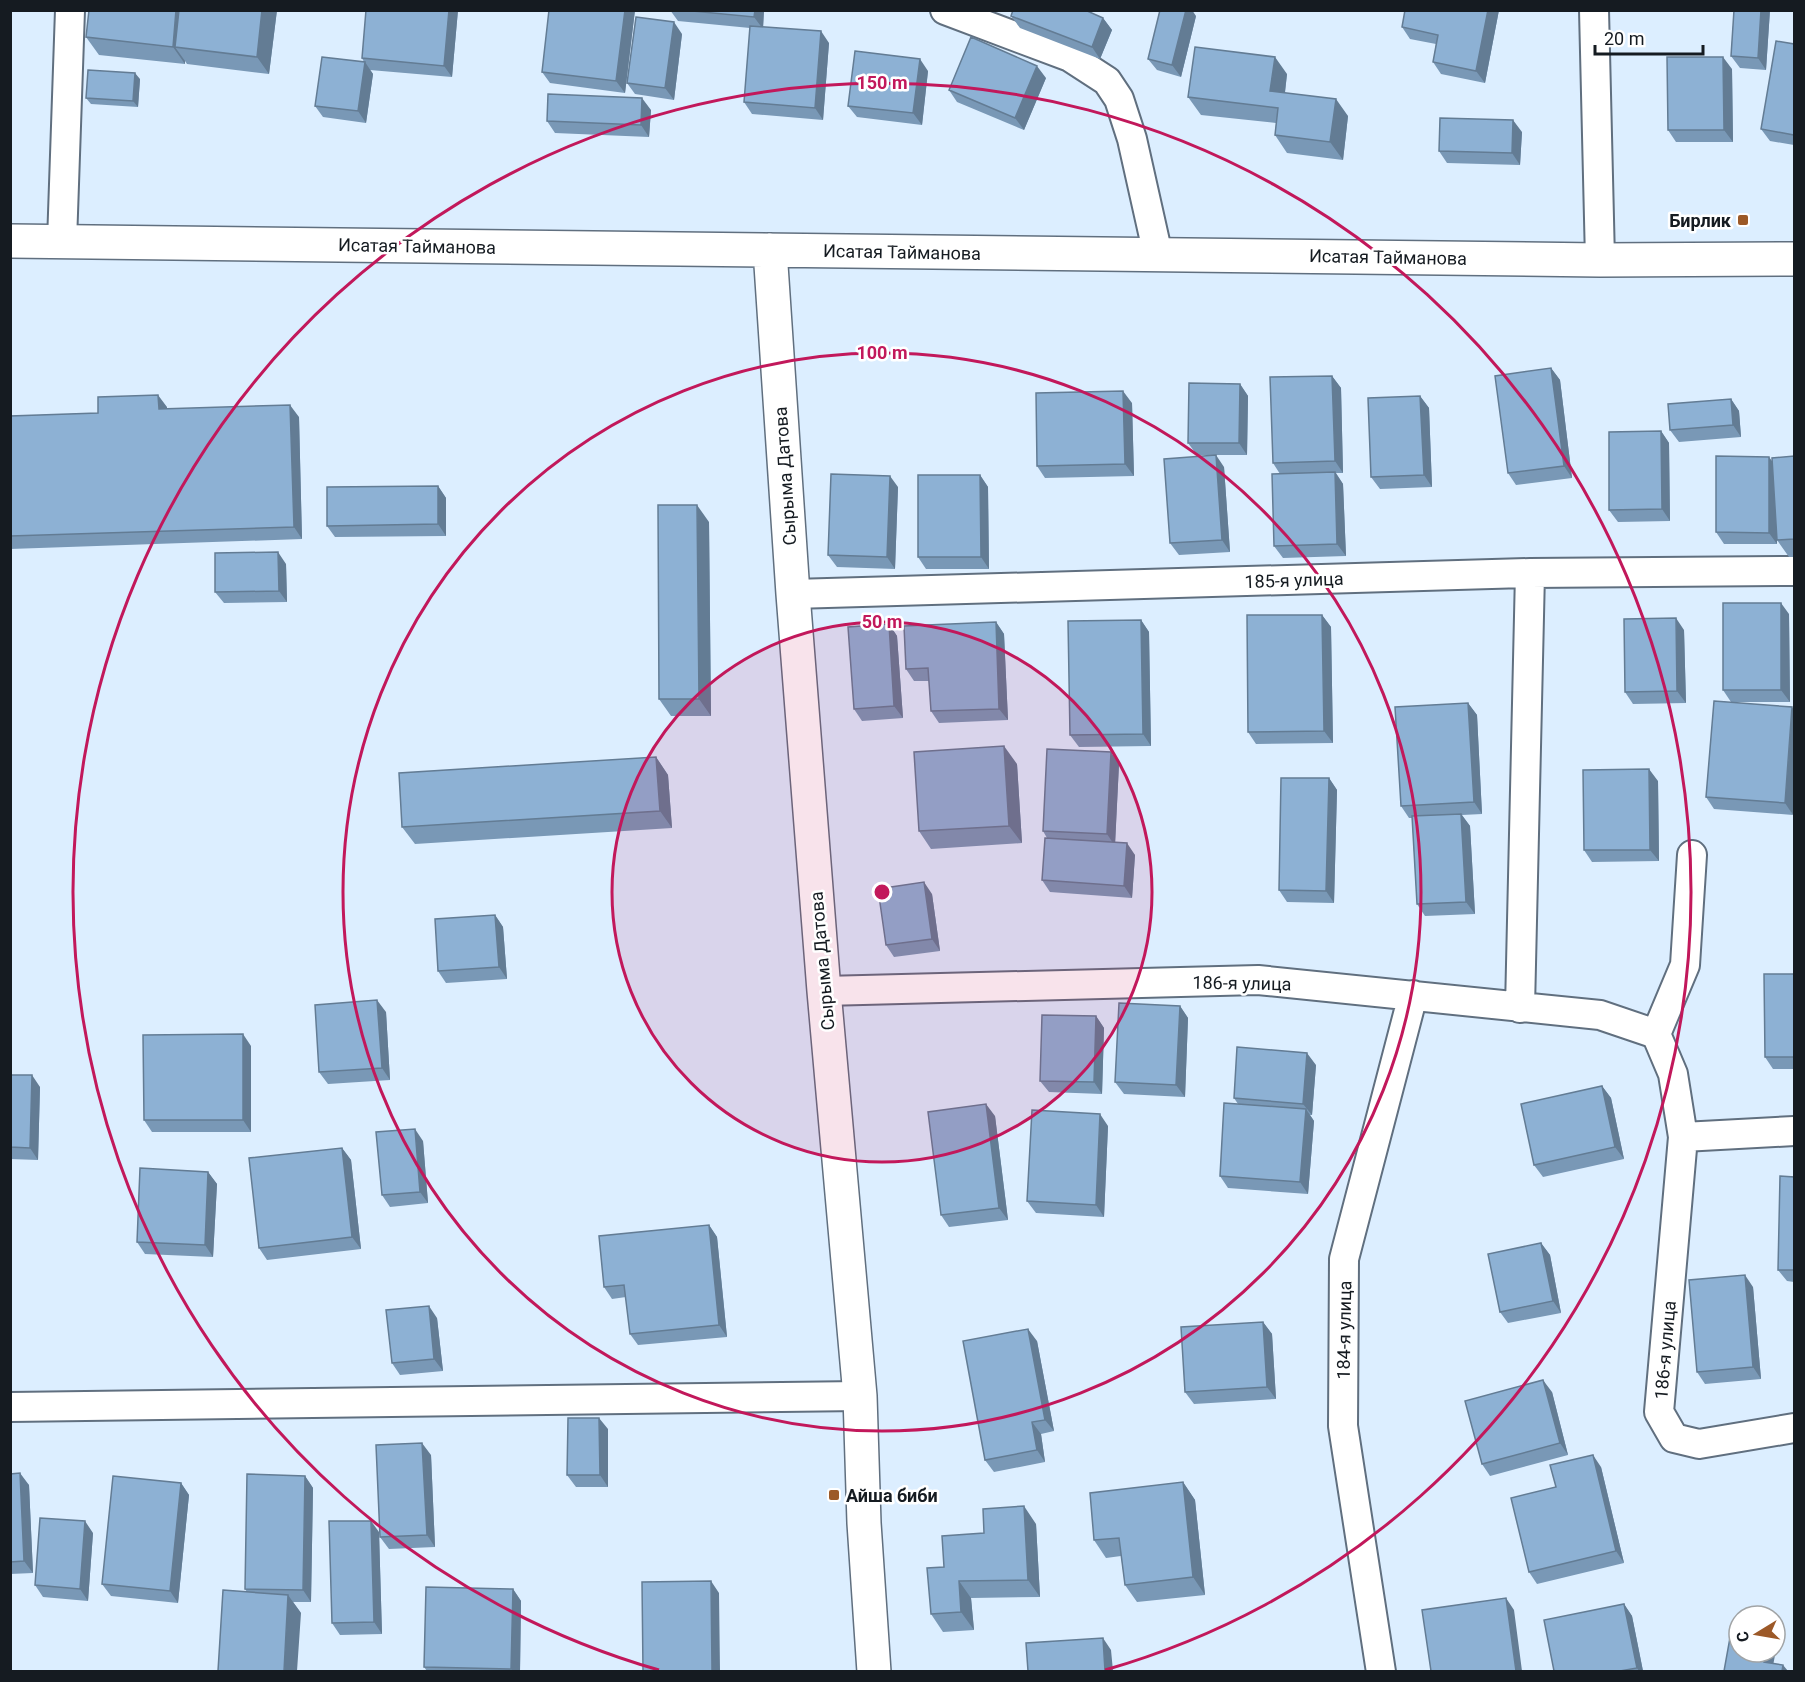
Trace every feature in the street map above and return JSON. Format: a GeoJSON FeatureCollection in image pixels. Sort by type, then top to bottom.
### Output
{"type":"FeatureCollection","features":[{"type":"Feature","properties":{"kind":"street"},"geometry":{"type":"LineString","coordinates":[[62,242],[70,10]]}},
{"type":"Feature","properties":{"kind":"street"},"geometry":{"type":"LineString","coordinates":[[945,10],[1070,57],[1107,81],[1119,99],[1132,139],[1158,255]]}},
{"type":"Feature","properties":{"kind":"street"},"geometry":{"type":"LineString","coordinates":[[1593,10],[1600,260]]}},
{"type":"Feature","properties":{"kind":"street","name":"Исатая Тайманова"},"geometry":{"type":"LineString","coordinates":[[10,241],[1600,260],[1794,259]]}},
{"type":"Feature","properties":{"kind":"street","name":"Сырыма Датова"},"geometry":{"type":"LineString","coordinates":[[770,250],[793,594],[824,991],[860,1396],[864,1523],[874,1671]]}},
{"type":"Feature","properties":{"kind":"street","name":"185-я улица"},"geometry":{"type":"LineString","coordinates":[[793,594],[1530,573],[1794,571]]}},
{"type":"Feature","properties":{"kind":"street"},"geometry":{"type":"LineString","coordinates":[[1520,1008],[1530,573]]}},
{"type":"Feature","properties":{"kind":"street"},"geometry":{"type":"LineString","coordinates":[[1656,1034],[1685,964],[1692,855]]}},
{"type":"Feature","properties":{"kind":"street","name":"186-я улица"},"geometry":{"type":"LineString","coordinates":[[824,991],[1258,980],[1600,1015],[1656,1034],[1673,1074],[1683,1137],[1659,1412],[1674,1438],[1699,1444],[1794,1428]]}},
{"type":"Feature","properties":{"kind":"street","name":"184-я улица"},"geometry":{"type":"LineString","coordinates":[[1381,1671],[1343,1426],[1344,1259],[1413,995]]}},
{"type":"Feature","properties":{"kind":"street"},"geometry":{"type":"LineString","coordinates":[[1683,1137],[1794,1131]]}},
{"type":"Feature","properties":{"kind":"street"},"geometry":{"type":"LineString","coordinates":[[10,1407],[860,1396]]}},
{"type":"Feature","properties":{"kind":"building"},"geometry":{"type":"Polygon","coordinates":[[[89,10],[176,10],[173,47],[86,37],[89,10]]]}},
{"type":"Feature","properties":{"kind":"building"},"geometry":{"type":"Polygon","coordinates":[[[179,10],[262,10],[257,57],[175,47],[179,10]]]}},
{"type":"Feature","properties":{"kind":"building"},"geometry":{"type":"Polygon","coordinates":[[[366,10],[449,10],[444,66],[362,58],[366,10]]]}},
{"type":"Feature","properties":{"kind":"building"},"geometry":{"type":"Polygon","coordinates":[[[549,10],[625,10],[616,81],[542,72],[549,10]]]}},
{"type":"Feature","properties":{"kind":"building"},"geometry":{"type":"Polygon","coordinates":[[[682,10],[755,10],[754,17],[682,10]]]}},
{"type":"Feature","properties":{"kind":"building"},"geometry":{"type":"Polygon","coordinates":[[[1013,10],[1085,10],[1103,18],[1092,47],[1011,16],[1013,10]]]}},
{"type":"Feature","properties":{"kind":"building"},"geometry":{"type":"Polygon","coordinates":[[[1160,10],[1186,10],[1172,65],[1148,59],[1160,10]]]}},
{"type":"Feature","properties":{"kind":"building"},"geometry":{"type":"Polygon","coordinates":[[[1405,10],[1488,10],[1476,71],[1433,62],[1438,35],[1402,27],[1405,10]]]}},
{"type":"Feature","properties":{"kind":"building"},"geometry":{"type":"Polygon","coordinates":[[[1734,10],[1761,10],[1758,58],[1731,56],[1734,10]]]}},
{"type":"Feature","properties":{"kind":"building"},"geometry":{"type":"Polygon","coordinates":[[[636,17],[674,22],[665,88],[627,83],[636,17]]]}},
{"type":"Feature","properties":{"kind":"building"},"geometry":{"type":"Polygon","coordinates":[[[750,26],[821,31],[815,108],[744,102],[750,26]]]}},
{"type":"Feature","properties":{"kind":"building"},"geometry":{"type":"Polygon","coordinates":[[[971,37],[1037,66],[1015,118],[949,90],[971,37]]]}},
{"type":"Feature","properties":{"kind":"building"},"geometry":{"type":"Polygon","coordinates":[[[1776,41],[1794,44],[1794,135],[1761,129],[1776,41]]]}},
{"type":"Feature","properties":{"kind":"building"},"geometry":{"type":"Polygon","coordinates":[[[1195,47],[1275,57],[1270,91],[1336,99],[1330,142],[1275,135],[1278,108],[1188,97],[1195,47]]]}},
{"type":"Feature","properties":{"kind":"building"},"geometry":{"type":"Polygon","coordinates":[[[855,51],[920,59],[913,113],[848,106],[855,51]]]}},
{"type":"Feature","properties":{"kind":"building"},"geometry":{"type":"Polygon","coordinates":[[[322,57],[365,62],[358,111],[315,106],[322,57]]]}},
{"type":"Feature","properties":{"kind":"building"},"geometry":{"type":"Polygon","coordinates":[[[1667,57],[1723,57],[1724,130],[1668,130],[1667,57]]]}},
{"type":"Feature","properties":{"kind":"building"},"geometry":{"type":"Polygon","coordinates":[[[88,70],[135,73],[133,101],[86,98],[88,70]]]}},
{"type":"Feature","properties":{"kind":"building"},"geometry":{"type":"Polygon","coordinates":[[[548,94],[642,98],[641,125],[547,121],[548,94]]]}},
{"type":"Feature","properties":{"kind":"building"},"geometry":{"type":"Polygon","coordinates":[[[1440,118],[1513,120],[1512,153],[1439,151],[1440,118]]]}},
{"type":"Feature","properties":{"kind":"building"},"geometry":{"type":"Polygon","coordinates":[[[1551,368],[1564,466],[1508,473],[1495,376],[1551,368]]]}},
{"type":"Feature","properties":{"kind":"building"},"geometry":{"type":"Polygon","coordinates":[[[1332,376],[1335,461],[1273,463],[1270,377],[1332,376]]]}},
{"type":"Feature","properties":{"kind":"building"},"geometry":{"type":"Polygon","coordinates":[[[1189,383],[1240,384],[1239,443],[1188,443],[1189,383]]]}},
{"type":"Feature","properties":{"kind":"building"},"geometry":{"type":"Polygon","coordinates":[[[1123,391],[1125,464],[1037,466],[1036,393],[1123,391]]]}},
{"type":"Feature","properties":{"kind":"building"},"geometry":{"type":"Polygon","coordinates":[[[158,395],[159,409],[290,405],[294,527],[10,536],[10,416],[98,413],[98,397],[158,395]]]}},
{"type":"Feature","properties":{"kind":"building"},"geometry":{"type":"Polygon","coordinates":[[[1420,396],[1424,475],[1371,477],[1368,398],[1420,396]]]}},
{"type":"Feature","properties":{"kind":"building"},"geometry":{"type":"Polygon","coordinates":[[[1731,399],[1733,425],[1670,430],[1668,404],[1731,399]]]}},
{"type":"Feature","properties":{"kind":"building"},"geometry":{"type":"Polygon","coordinates":[[[1661,431],[1662,509],[1609,510],[1609,432],[1661,431]]]}},
{"type":"Feature","properties":{"kind":"building"},"geometry":{"type":"Polygon","coordinates":[[[1216,455],[1222,540],[1170,543],[1164,459],[1216,455]]]}},
{"type":"Feature","properties":{"kind":"building"},"geometry":{"type":"Polygon","coordinates":[[[1716,456],[1769,457],[1769,533],[1716,532],[1716,456]]]}},
{"type":"Feature","properties":{"kind":"building"},"geometry":{"type":"Polygon","coordinates":[[[1794,456],[1794,539],[1777,540],[1772,458],[1794,456]]]}},
{"type":"Feature","properties":{"kind":"building"},"geometry":{"type":"Polygon","coordinates":[[[1335,472],[1337,544],[1274,546],[1272,474],[1335,472]]]}},
{"type":"Feature","properties":{"kind":"building"},"geometry":{"type":"Polygon","coordinates":[[[831,474],[890,476],[887,557],[828,555],[831,474]]]}},
{"type":"Feature","properties":{"kind":"building"},"geometry":{"type":"Polygon","coordinates":[[[918,475],[980,475],[981,557],[918,557],[918,475]]]}},
{"type":"Feature","properties":{"kind":"building"},"geometry":{"type":"Polygon","coordinates":[[[438,486],[438,524],[327,526],[327,487],[438,486]]]}},
{"type":"Feature","properties":{"kind":"building"},"geometry":{"type":"Polygon","coordinates":[[[658,505],[697,505],[699,699],[659,699],[658,505]]]}},
{"type":"Feature","properties":{"kind":"building"},"geometry":{"type":"Polygon","coordinates":[[[278,552],[279,591],[215,592],[215,553],[278,552]]]}},
{"type":"Feature","properties":{"kind":"building"},"geometry":{"type":"Polygon","coordinates":[[[1723,603],[1781,603],[1781,690],[1723,690],[1723,603]]]}},
{"type":"Feature","properties":{"kind":"building"},"geometry":{"type":"Polygon","coordinates":[[[1247,615],[1322,615],[1324,731],[1248,732],[1247,615]]]}},
{"type":"Feature","properties":{"kind":"building"},"geometry":{"type":"Polygon","coordinates":[[[1676,618],[1677,691],[1625,692],[1624,619],[1676,618]]]}},
{"type":"Feature","properties":{"kind":"building"},"geometry":{"type":"Polygon","coordinates":[[[1141,620],[1143,734],[1070,735],[1068,621],[1141,620]]]}},
{"type":"Feature","properties":{"kind":"building"},"geometry":{"type":"Polygon","coordinates":[[[996,622],[999,709],[931,711],[928,668],[906,669],[904,626],[996,622]]]}},
{"type":"Feature","properties":{"kind":"building"},"geometry":{"type":"Polygon","coordinates":[[[889,624],[894,706],[854,709],[848,627],[889,624]]]}},
{"type":"Feature","properties":{"kind":"building"},"geometry":{"type":"Polygon","coordinates":[[[1714,701],[1792,707],[1785,803],[1706,797],[1714,701]]]}},
{"type":"Feature","properties":{"kind":"building"},"geometry":{"type":"Polygon","coordinates":[[[1468,703],[1474,802],[1401,806],[1395,707],[1468,703]]]}},
{"type":"Feature","properties":{"kind":"building"},"geometry":{"type":"Polygon","coordinates":[[[1004,746],[1009,826],[919,831],[914,752],[1004,746]]]}},
{"type":"Feature","properties":{"kind":"building"},"geometry":{"type":"Polygon","coordinates":[[[1047,749],[1111,752],[1107,834],[1043,831],[1047,749]]]}},
{"type":"Feature","properties":{"kind":"building"},"geometry":{"type":"Polygon","coordinates":[[[656,757],[660,811],[402,827],[399,773],[656,757]]]}},
{"type":"Feature","properties":{"kind":"building"},"geometry":{"type":"Polygon","coordinates":[[[1649,769],[1650,850],[1584,850],[1583,770],[1649,769]]]}},
{"type":"Feature","properties":{"kind":"building"},"geometry":{"type":"Polygon","coordinates":[[[1281,778],[1329,778],[1326,891],[1279,890],[1281,778]]]}},
{"type":"Feature","properties":{"kind":"building"},"geometry":{"type":"Polygon","coordinates":[[[1461,814],[1466,902],[1417,904],[1412,816],[1461,814]]]}},
{"type":"Feature","properties":{"kind":"building"},"geometry":{"type":"Polygon","coordinates":[[[1045,838],[1127,843],[1124,886],[1042,880],[1045,838]]]}},
{"type":"Feature","properties":{"kind":"building"},"geometry":{"type":"Polygon","coordinates":[[[924,882],[932,939],[886,945],[878,889],[924,882]]]}},
{"type":"Feature","properties":{"kind":"building"},"geometry":{"type":"Polygon","coordinates":[[[495,915],[499,967],[438,971],[435,919],[495,915]]]}},
{"type":"Feature","properties":{"kind":"building"},"geometry":{"type":"Polygon","coordinates":[[[1764,974],[1794,974],[1794,1057],[1765,1057],[1764,974]]]}},
{"type":"Feature","properties":{"kind":"building"},"geometry":{"type":"Polygon","coordinates":[[[377,1000],[382,1068],[319,1072],[315,1005],[377,1000]]]}},
{"type":"Feature","properties":{"kind":"building"},"geometry":{"type":"Polygon","coordinates":[[[1119,1003],[1180,1006],[1176,1085],[1115,1082],[1119,1003]]]}},
{"type":"Feature","properties":{"kind":"building"},"geometry":{"type":"Polygon","coordinates":[[[1042,1015],[1096,1016],[1094,1082],[1040,1081],[1042,1015]]]}},
{"type":"Feature","properties":{"kind":"building"},"geometry":{"type":"Polygon","coordinates":[[[243,1034],[243,1120],[144,1120],[143,1035],[243,1034]]]}},
{"type":"Feature","properties":{"kind":"building"},"geometry":{"type":"Polygon","coordinates":[[[1237,1047],[1307,1053],[1303,1104],[1234,1098],[1237,1047]]]}},
{"type":"Feature","properties":{"kind":"building"},"geometry":{"type":"Polygon","coordinates":[[[10,1075],[32,1075],[30,1148],[10,1147],[10,1075]]]}},
{"type":"Feature","properties":{"kind":"building"},"geometry":{"type":"Polygon","coordinates":[[[1602,1086],[1615,1147],[1534,1165],[1521,1104],[1602,1086]]]}},
{"type":"Feature","properties":{"kind":"building"},"geometry":{"type":"Polygon","coordinates":[[[1224,1103],[1306,1109],[1300,1182],[1220,1176],[1224,1103]]]}},
{"type":"Feature","properties":{"kind":"building"},"geometry":{"type":"Polygon","coordinates":[[[986,1104],[999,1208],[941,1215],[928,1112],[986,1104]]]}},
{"type":"Feature","properties":{"kind":"building"},"geometry":{"type":"Polygon","coordinates":[[[1032,1110],[1100,1114],[1096,1205],[1027,1201],[1032,1110]]]}},
{"type":"Feature","properties":{"kind":"building"},"geometry":{"type":"Polygon","coordinates":[[[415,1129],[420,1192],[382,1195],[376,1132],[415,1129]]]}},
{"type":"Feature","properties":{"kind":"building"},"geometry":{"type":"Polygon","coordinates":[[[342,1148],[352,1237],[259,1248],[249,1158],[342,1148]]]}},
{"type":"Feature","properties":{"kind":"building"},"geometry":{"type":"Polygon","coordinates":[[[140,1168],[208,1172],[205,1245],[137,1242],[140,1168]]]}},
{"type":"Feature","properties":{"kind":"building"},"geometry":{"type":"Polygon","coordinates":[[[1780,1176],[1794,1177],[1794,1270],[1778,1270],[1780,1176]]]}},
{"type":"Feature","properties":{"kind":"building"},"geometry":{"type":"Polygon","coordinates":[[[709,1225],[719,1325],[630,1334],[624,1285],[604,1287],[599,1236],[709,1225]]]}},
{"type":"Feature","properties":{"kind":"building"},"geometry":{"type":"Polygon","coordinates":[[[1541,1243],[1553,1301],[1500,1312],[1488,1254],[1541,1243]]]}},
{"type":"Feature","properties":{"kind":"building"},"geometry":{"type":"Polygon","coordinates":[[[1745,1275],[1753,1367],[1697,1372],[1689,1280],[1745,1275]]]}},
{"type":"Feature","properties":{"kind":"building"},"geometry":{"type":"Polygon","coordinates":[[[429,1306],[434,1359],[392,1363],[386,1310],[429,1306]]]}},
{"type":"Feature","properties":{"kind":"building"},"geometry":{"type":"Polygon","coordinates":[[[1263,1322],[1267,1387],[1185,1392],[1181,1327],[1263,1322]]]}},
{"type":"Feature","properties":{"kind":"building"},"geometry":{"type":"Polygon","coordinates":[[[1028,1329],[1045,1420],[1032,1422],[1037,1450],[985,1460],[963,1341],[1028,1329]]]}},
{"type":"Feature","properties":{"kind":"building"},"geometry":{"type":"Polygon","coordinates":[[[1543,1380],[1560,1443],[1482,1464],[1465,1401],[1543,1380]]]}},
{"type":"Feature","properties":{"kind":"building"},"geometry":{"type":"Polygon","coordinates":[[[568,1418],[599,1418],[600,1475],[567,1475],[568,1418]]]}},
{"type":"Feature","properties":{"kind":"building"},"geometry":{"type":"Polygon","coordinates":[[[422,1443],[427,1535],[380,1537],[376,1445],[422,1443]]]}},
{"type":"Feature","properties":{"kind":"building"},"geometry":{"type":"Polygon","coordinates":[[[1593,1455],[1616,1551],[1529,1572],[1511,1498],[1556,1487],[1550,1465],[1593,1455]]]}},
{"type":"Feature","properties":{"kind":"building"},"geometry":{"type":"Polygon","coordinates":[[[20,1473],[24,1561],[10,1562],[10,1474],[20,1473]]]}},
{"type":"Feature","properties":{"kind":"building"},"geometry":{"type":"Polygon","coordinates":[[[247,1474],[305,1476],[303,1590],[245,1589],[247,1474]]]}},
{"type":"Feature","properties":{"kind":"building"},"geometry":{"type":"Polygon","coordinates":[[[113,1476],[181,1483],[170,1591],[102,1584],[113,1476]]]}},
{"type":"Feature","properties":{"kind":"building"},"geometry":{"type":"Polygon","coordinates":[[[1183,1482],[1193,1577],[1125,1585],[1119,1538],[1094,1540],[1090,1493],[1183,1482]]]}},
{"type":"Feature","properties":{"kind":"building"},"geometry":{"type":"Polygon","coordinates":[[[1024,1506],[1028,1580],[959,1581],[961,1612],[931,1614],[927,1568],[944,1567],[942,1536],[984,1533],[983,1509],[1024,1506]]]}},
{"type":"Feature","properties":{"kind":"building"},"geometry":{"type":"Polygon","coordinates":[[[40,1518],[85,1521],[80,1589],[35,1585],[40,1518]]]}},
{"type":"Feature","properties":{"kind":"building"},"geometry":{"type":"Polygon","coordinates":[[[329,1521],[371,1521],[374,1622],[332,1623],[329,1521]]]}},
{"type":"Feature","properties":{"kind":"building"},"geometry":{"type":"Polygon","coordinates":[[[711,1581],[712,1671],[643,1671],[642,1582],[711,1581]]]}},
{"type":"Feature","properties":{"kind":"building"},"geometry":{"type":"Polygon","coordinates":[[[426,1587],[513,1589],[511,1669],[424,1667],[426,1587]]]}},
{"type":"Feature","properties":{"kind":"building"},"geometry":{"type":"Polygon","coordinates":[[[223,1590],[288,1595],[284,1671],[218,1671],[223,1590]]]}},
{"type":"Feature","properties":{"kind":"building"},"geometry":{"type":"Polygon","coordinates":[[[1506,1598],[1516,1671],[1431,1671],[1422,1610],[1506,1598]]]}},
{"type":"Feature","properties":{"kind":"building"},"geometry":{"type":"Polygon","coordinates":[[[1624,1604],[1637,1668],[1620,1671],[1554,1671],[1544,1620],[1624,1604]]]}},
{"type":"Feature","properties":{"kind":"building"},"geometry":{"type":"Polygon","coordinates":[[[1103,1638],[1105,1671],[1028,1671],[1026,1643],[1103,1638]]]}},
{"type":"Feature","properties":{"kind":"building"},"geometry":{"type":"Polygon","coordinates":[[[1727,1654],[1727,1664],[1783,1665],[1782,1671],[1724,1671],[1727,1654]]]}},
{"type":"Feature","properties":{"kind":"place","name":"Бирлик"},"geometry":{"type":"Point","coordinates":[1743,220]}},
{"type":"Feature","properties":{"kind":"place","name":"Айша биби"},"geometry":{"type":"Point","coordinates":[834,1495]}}]}
